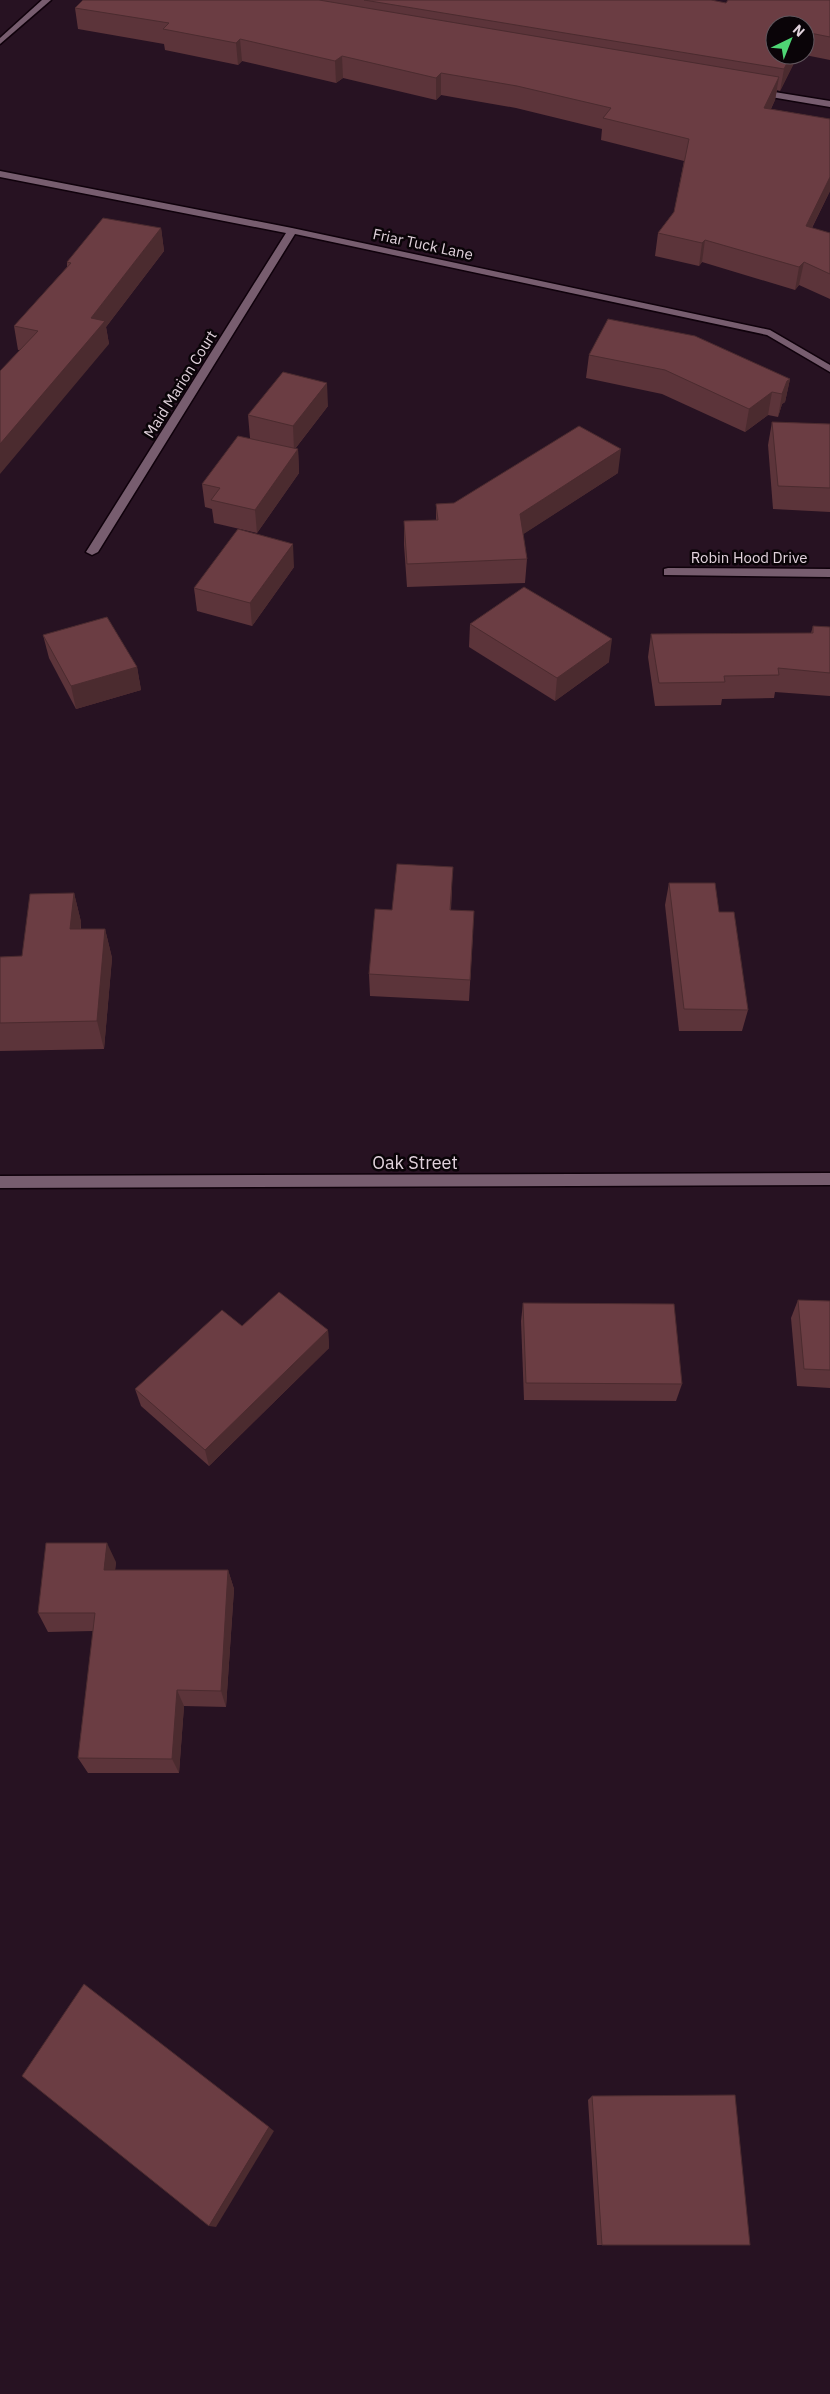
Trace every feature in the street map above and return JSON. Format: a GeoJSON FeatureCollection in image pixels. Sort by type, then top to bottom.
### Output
{"type":"FeatureCollection","features":[{"type":"Feature","properties":{"kind":"street"},"geometry":{"type":"LineString","coordinates":[[0,42],[47,0]]}},
{"type":"Feature","properties":{"kind":"street"},"geometry":{"type":"LineString","coordinates":[[751,91],[830,104]]}},
{"type":"Feature","properties":{"kind":"street","name":"Friar Tuck Lane"},"geometry":{"type":"LineString","coordinates":[[0,174],[292,231],[770,333],[830,369]]}},
{"type":"Feature","properties":{"kind":"street","name":"Maid Marion Court"},"geometry":{"type":"LineString","coordinates":[[92,552],[292,231]]}},
{"type":"Feature","properties":{"kind":"street","name":"Robin Hood Drive"},"geometry":{"type":"LineString","coordinates":[[668,572],[830,573]]}},
{"type":"Feature","properties":{"kind":"street","name":"Oak Street"},"geometry":{"type":"LineString","coordinates":[[0,1182],[830,1179]]}},
{"type":"Feature","properties":{"kind":"building"},"geometry":{"type":"Polygon","coordinates":[[[83,0],[319,0],[779,77],[764,108],[830,119],[830,177],[806,226],[830,233],[830,274],[804,262],[799,267],[705,240],[702,243],[658,233],[674,212],[689,139],[603,118],[611,108],[517,86],[441,73],[436,78],[342,56],[335,61],[240,39],[236,43],[163,29],[169,23],[75,8],[83,0]]]}},
{"type":"Feature","properties":{"kind":"building"},"geometry":{"type":"Polygon","coordinates":[[[364,0],[711,0],[726,3],[728,0],[830,0],[830,37],[815,34],[815,15],[765,15],[765,65],[786,65],[784,69],[364,0]]]}},
{"type":"Feature","properties":{"kind":"building"},"geometry":{"type":"Polygon","coordinates":[[[103,218],[161,228],[91,318],[105,321],[0,444],[0,371],[38,331],[14,326],[71,263],[67,262],[103,218]]]}},
{"type":"Feature","properties":{"kind":"building"},"geometry":{"type":"Polygon","coordinates":[[[608,319],[695,336],[790,379],[787,381],[782,394],[772,392],[749,409],[665,370],[589,355],[608,319]]]}},
{"type":"Feature","properties":{"kind":"building"},"geometry":{"type":"Polygon","coordinates":[[[283,372],[327,383],[293,426],[248,415],[283,372]]]}},
{"type":"Feature","properties":{"kind":"building"},"geometry":{"type":"Polygon","coordinates":[[[772,422],[830,424],[830,488],[778,486],[772,422]]]}},
{"type":"Feature","properties":{"kind":"building"},"geometry":{"type":"Polygon","coordinates":[[[579,426],[621,449],[520,514],[527,559],[407,564],[404,521],[438,520],[436,504],[454,503],[579,426]]]}},
{"type":"Feature","properties":{"kind":"building"},"geometry":{"type":"Polygon","coordinates":[[[238,436],[298,449],[255,510],[211,500],[220,488],[202,484],[238,436]]]}},
{"type":"Feature","properties":{"kind":"building"},"geometry":{"type":"Polygon","coordinates":[[[238,529],[293,544],[250,603],[194,588],[238,529]]]}},
{"type":"Feature","properties":{"kind":"building"},"geometry":{"type":"Polygon","coordinates":[[[524,587],[612,639],[557,678],[470,624],[524,587]]]}},
{"type":"Feature","properties":{"kind":"building"},"geometry":{"type":"Polygon","coordinates":[[[107,617],[137,667],[71,686],[43,635],[107,617]]]}},
{"type":"Feature","properties":{"kind":"building"},"geometry":{"type":"Polygon","coordinates":[[[813,626],[830,627],[830,673],[778,668],[779,675],[724,676],[725,682],[659,683],[651,634],[813,633],[813,626]]]}},
{"type":"Feature","properties":{"kind":"building"},"geometry":{"type":"Polygon","coordinates":[[[397,864],[453,867],[450,910],[474,911],[470,980],[369,974],[375,909],[392,910],[397,864]]]}},
{"type":"Feature","properties":{"kind":"building"},"geometry":{"type":"Polygon","coordinates":[[[669,883],[715,883],[719,912],[734,912],[748,1010],[684,1009],[669,883]]]}},
{"type":"Feature","properties":{"kind":"building"},"geometry":{"type":"Polygon","coordinates":[[[74,893],[70,929],[105,929],[97,1021],[0,1023],[0,957],[22,956],[30,894],[74,893]]]}},
{"type":"Feature","properties":{"kind":"building"},"geometry":{"type":"Polygon","coordinates":[[[279,1292],[328,1330],[205,1450],[135,1389],[222,1310],[242,1326],[279,1292]]]}},
{"type":"Feature","properties":{"kind":"building"},"geometry":{"type":"Polygon","coordinates":[[[798,1300],[830,1301],[830,1370],[804,1369],[798,1300]]]}},
{"type":"Feature","properties":{"kind":"building"},"geometry":{"type":"Polygon","coordinates":[[[523,1303],[674,1304],[682,1384],[526,1383],[523,1303]]]}},
{"type":"Feature","properties":{"kind":"building"},"geometry":{"type":"Polygon","coordinates":[[[46,1543],[107,1543],[104,1570],[228,1570],[221,1691],[177,1690],[172,1759],[78,1758],[95,1613],[38,1613],[46,1543]]]}},
{"type":"Feature","properties":{"kind":"building"},"geometry":{"type":"Polygon","coordinates":[[[84,1984],[269,2127],[209,2226],[22,2076],[84,1984]]]}},
{"type":"Feature","properties":{"kind":"building"},"geometry":{"type":"Polygon","coordinates":[[[735,2095],[750,2245],[602,2245],[592,2096],[735,2095]]]}}]}
